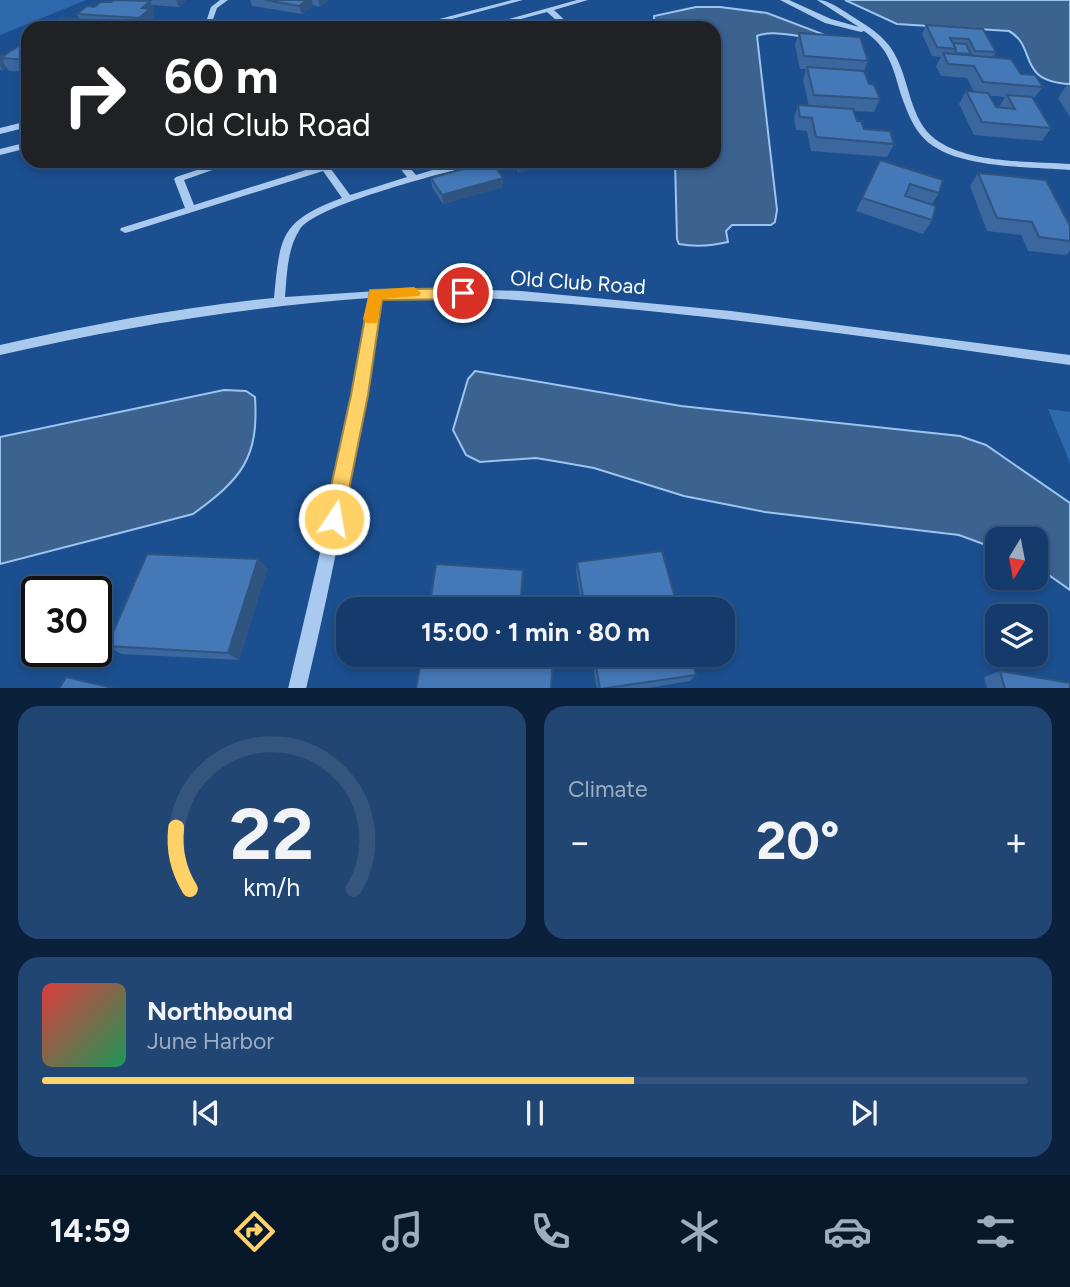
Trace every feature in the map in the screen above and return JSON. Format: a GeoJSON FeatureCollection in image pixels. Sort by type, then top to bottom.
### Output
{"type":"FeatureCollection","features":[{"type":"Feature","properties":{"kind":"street"},"geometry":{"type":"LineString","coordinates":[[209,21],[214,6],[225,0]]}},
{"type":"Feature","properties":{"kind":"street"},"geometry":{"type":"LineString","coordinates":[[437,21],[520,0]]}},
{"type":"Feature","properties":{"kind":"street"},"geometry":{"type":"LineString","coordinates":[[507,21],[585,0]]}},
{"type":"Feature","properties":{"kind":"street"},"geometry":{"type":"LineString","coordinates":[[783,0],[828,21],[867,32]]}},
{"type":"Feature","properties":{"kind":"street"},"geometry":{"type":"LineString","coordinates":[[820,0],[882,41],[920,130],[932,142],[956,153],[986,159],[1070,167]]}},
{"type":"Feature","properties":{"kind":"street"},"geometry":{"type":"LineString","coordinates":[[549,10],[561,21]]}},
{"type":"Feature","properties":{"kind":"street"},"geometry":{"type":"LineString","coordinates":[[0,131],[21,126]]}},
{"type":"Feature","properties":{"kind":"street"},"geometry":{"type":"LineString","coordinates":[[0,152],[21,147]]}},
{"type":"Feature","properties":{"kind":"street"},"geometry":{"type":"LineString","coordinates":[[190,209],[179,179],[212,168]]}},
{"type":"Feature","properties":{"kind":"street"},"geometry":{"type":"LineString","coordinates":[[125,230],[311,168]]}},
{"type":"Feature","properties":{"kind":"street"},"geometry":{"type":"LineString","coordinates":[[326,168],[348,200]]}},
{"type":"Feature","properties":{"kind":"street"},"geometry":{"type":"LineString","coordinates":[[405,168],[414,179]]}},
{"type":"Feature","properties":{"kind":"street"},"geometry":{"type":"LineString","coordinates":[[279,301],[286,248],[300,222],[324,208],[450,168]]}},
{"type":"Feature","properties":{"kind":"street","name":"Old Club Road"},"geometry":{"type":"LineString","coordinates":[[0,350],[132,323],[279,301],[375,294],[482,293],[695,310],[1070,360]]}},
{"type":"Feature","properties":{"kind":"street"},"geometry":{"type":"LineString","coordinates":[[297,688],[319,602],[360,395],[375,294]]}},
{"type":"Feature","properties":{"kind":"shaded area"},"geometry":{"type":"Polygon","coordinates":[[[0,0],[86,0],[34,21],[21,21],[21,26],[0,35],[0,0]]]}},
{"type":"Feature","properties":{"kind":"shaded area"},"geometry":{"type":"Polygon","coordinates":[[[845,0],[1070,0],[1070,84],[1041,77],[1034,70],[1018,38],[1009,31],[897,24],[845,0]]]}},
{"type":"Feature","properties":{"kind":"shaded area"},"geometry":{"type":"Polygon","coordinates":[[[696,7],[720,7],[767,13],[825,35],[808,37],[773,33],[757,36],[777,210],[775,222],[771,225],[732,225],[726,231],[728,242],[697,246],[679,244],[675,168],[721,168],[721,21],[658,21],[654,16],[696,7]]]}},
{"type":"Feature","properties":{"kind":"shaded area"},"geometry":{"type":"Polygon","coordinates":[[[475,371],[681,406],[960,436],[986,445],[1070,503],[1070,590],[1048,574],[1048,527],[985,527],[985,545],[959,535],[765,512],[684,496],[594,468],[536,458],[480,462],[466,455],[453,430],[468,379],[475,371]]]}},
{"type":"Feature","properties":{"kind":"shaded area"},"geometry":{"type":"Polygon","coordinates":[[[224,390],[246,391],[255,397],[254,437],[244,466],[224,490],[210,501],[193,514],[0,564],[0,437],[224,390]]]}},
{"type":"Feature","properties":{"kind":"shaded area"},"geometry":{"type":"Polygon","coordinates":[[[1048,409],[1070,412],[1070,463],[1048,409]]]}},
{"type":"Feature","properties":{"kind":"building"},"geometry":{"type":"Polygon","coordinates":[[[265,0],[307,0],[299,6],[265,0]]]}},
{"type":"Feature","properties":{"kind":"building"},"geometry":{"type":"Polygon","coordinates":[[[150,1],[142,8],[150,9],[139,18],[77,14],[87,6],[94,7],[101,2],[150,1]]]}},
{"type":"Feature","properties":{"kind":"building"},"geometry":{"type":"Polygon","coordinates":[[[60,18],[107,21],[56,21],[60,18]]]}},
{"type":"Feature","properties":{"kind":"building"},"geometry":{"type":"Polygon","coordinates":[[[926,25],[983,29],[996,52],[975,51],[969,39],[950,38],[956,49],[937,47],[926,25]]]}},
{"type":"Feature","properties":{"kind":"building"},"geometry":{"type":"Polygon","coordinates":[[[799,33],[860,37],[868,61],[804,56],[799,33]]]}},
{"type":"Feature","properties":{"kind":"building"},"geometry":{"type":"Polygon","coordinates":[[[953,43],[966,44],[971,54],[955,53],[953,43]]]}},
{"type":"Feature","properties":{"kind":"building"},"geometry":{"type":"Polygon","coordinates":[[[21,44],[21,60],[0,58],[21,44]]]}},
{"type":"Feature","properties":{"kind":"building"},"geometry":{"type":"Polygon","coordinates":[[[943,53],[1011,59],[1021,74],[1035,75],[1043,87],[983,82],[974,66],[948,64],[943,53]]]}},
{"type":"Feature","properties":{"kind":"building"},"geometry":{"type":"Polygon","coordinates":[[[807,67],[864,71],[869,84],[874,85],[880,99],[814,95],[807,67]]]}},
{"type":"Feature","properties":{"kind":"building"},"geometry":{"type":"Polygon","coordinates":[[[966,91],[988,93],[996,107],[1015,109],[1007,95],[1032,97],[1051,128],[982,122],[966,91]]]}},
{"type":"Feature","properties":{"kind":"building"},"geometry":{"type":"Polygon","coordinates":[[[798,105],[853,109],[857,121],[861,121],[864,129],[890,131],[894,144],[816,137],[812,118],[800,117],[798,105]]]}},
{"type":"Feature","properties":{"kind":"building"},"geometry":{"type":"Polygon","coordinates":[[[880,160],[943,180],[939,193],[910,184],[905,196],[936,206],[932,220],[862,198],[880,160]]]}},
{"type":"Feature","properties":{"kind":"building"},"geometry":{"type":"Polygon","coordinates":[[[466,168],[496,168],[503,178],[442,195],[431,178],[466,168]]]}},
{"type":"Feature","properties":{"kind":"building"},"geometry":{"type":"Polygon","coordinates":[[[978,173],[1046,180],[1070,226],[1070,241],[1039,237],[1032,222],[997,218],[978,173]]]}},
{"type":"Feature","properties":{"kind":"building"},"geometry":{"type":"Polygon","coordinates":[[[662,551],[675,597],[583,597],[577,562],[662,551]]]}},
{"type":"Feature","properties":{"kind":"building"},"geometry":{"type":"Polygon","coordinates":[[[147,554],[258,559],[228,653],[112,646],[112,634],[147,554]]]}},
{"type":"Feature","properties":{"kind":"building"},"geometry":{"type":"Polygon","coordinates":[[[436,564],[523,570],[521,597],[431,597],[436,564]]]}},
{"type":"Feature","properties":{"kind":"building"},"geometry":{"type":"Polygon","coordinates":[[[420,667],[552,667],[551,688],[416,688],[420,667]]]}},
{"type":"Feature","properties":{"kind":"building"},"geometry":{"type":"Polygon","coordinates":[[[596,667],[694,667],[696,675],[600,688],[596,667]]]}},
{"type":"Feature","properties":{"kind":"building"},"geometry":{"type":"Polygon","coordinates":[[[1000,671],[1070,683],[1070,688],[1005,688],[1000,671]]]}},
{"type":"Feature","properties":{"kind":"building"},"geometry":{"type":"Polygon","coordinates":[[[66,677],[113,688],[60,688],[66,677]]]}},
{"type":"Feature","properties":{"kind":"slow traffic"},"geometry":{"type":"LineString","coordinates":[[371,319],[375,294],[414,293]]}},
{"type":"Feature","properties":{"kind":"route"},"geometry":{"type":"LineString","coordinates":[[334,519],[360,395],[375,294],[463,293]]}}]}
